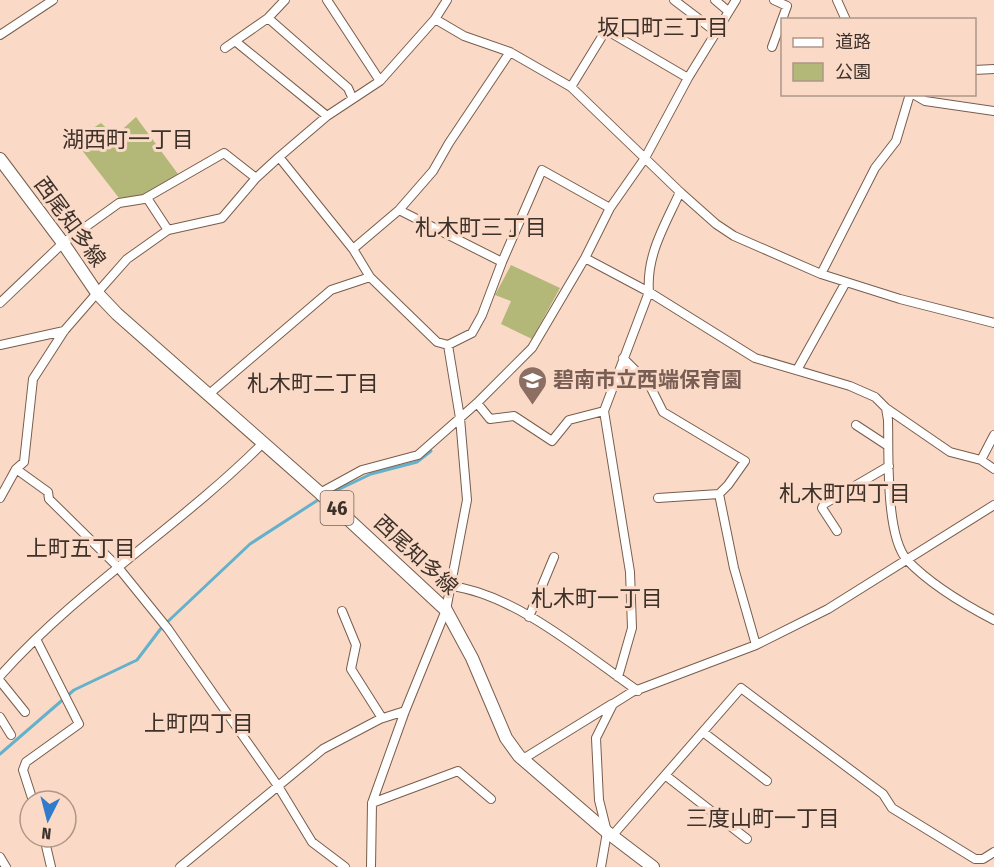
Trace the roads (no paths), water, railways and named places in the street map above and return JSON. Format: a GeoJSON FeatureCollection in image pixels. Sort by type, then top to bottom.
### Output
{"type":"FeatureCollection","features":[{"type":"Feature","properties":{"kind":"main road","name":"西尾知多線"},"geometry":{"type":"LineString","coordinates":[[0,159],[97,293],[447,610],[472,658],[506,738],[523,759],[610,834],[653,867]]}},
{"type":"Feature","properties":{"kind":"street"},"geometry":{"type":"LineString","coordinates":[[0,35],[53,0]]}},
{"type":"Feature","properties":{"kind":"street"},"geometry":{"type":"LineString","coordinates":[[225,48],[268,18],[285,0]]}},
{"type":"Feature","properties":{"kind":"street"},"geometry":{"type":"LineString","coordinates":[[327,0],[380,81]]}},
{"type":"Feature","properties":{"kind":"street"},"geometry":{"type":"LineString","coordinates":[[0,498],[16,469],[24,462],[33,379],[64,331],[97,293],[127,260],[168,230],[222,218],[256,178],[279,157],[352,97],[380,81],[435,19],[447,0]]}},
{"type":"Feature","properties":{"kind":"street"},"geometry":{"type":"LineString","coordinates":[[674,0],[716,32]]}},
{"type":"Feature","properties":{"kind":"street"},"geometry":{"type":"LineString","coordinates":[[716,0],[728,11]]}},
{"type":"Feature","properties":{"kind":"street"},"geometry":{"type":"LineString","coordinates":[[320,493],[362,470],[418,455],[477,404],[532,348],[585,258],[610,208],[645,158],[688,78],[736,0]]}},
{"type":"Feature","properties":{"kind":"street"},"geometry":{"type":"LineString","coordinates":[[774,0],[787,6],[783,18]]}},
{"type":"Feature","properties":{"kind":"street"},"geometry":{"type":"LineString","coordinates":[[837,0],[845,18]]}},
{"type":"Feature","properties":{"kind":"street"},"geometry":{"type":"LineString","coordinates":[[268,18],[348,87],[352,97]]}},
{"type":"Feature","properties":{"kind":"street"},"geometry":{"type":"LineString","coordinates":[[435,19],[464,36],[510,52],[571,87],[680,192],[716,224],[734,236],[821,274],[900,299],[994,323]]}},
{"type":"Feature","properties":{"kind":"street"},"geometry":{"type":"LineString","coordinates":[[772,47],[781,22]]}},
{"type":"Feature","properties":{"kind":"street"},"geometry":{"type":"LineString","coordinates":[[571,87],[606,30],[688,78]]}},
{"type":"Feature","properties":{"kind":"street"},"geometry":{"type":"LineString","coordinates":[[235,41],[327,116]]}},
{"type":"Feature","properties":{"kind":"street"},"geometry":{"type":"LineString","coordinates":[[353,249],[399,210],[434,171],[449,143],[510,52]]}},
{"type":"Feature","properties":{"kind":"street"},"geometry":{"type":"LineString","coordinates":[[976,70],[994,69]]}},
{"type":"Feature","properties":{"kind":"street"},"geometry":{"type":"LineString","coordinates":[[821,274],[875,168],[896,141],[911,96]]}},
{"type":"Feature","properties":{"kind":"street"},"geometry":{"type":"LineString","coordinates":[[916,96],[925,101],[994,111]]}},
{"type":"Feature","properties":{"kind":"street"},"geometry":{"type":"LineString","coordinates":[[0,303],[63,243],[118,203],[147,198],[224,153],[256,178]]}},
{"type":"Feature","properties":{"kind":"street"},"geometry":{"type":"LineString","coordinates":[[279,157],[353,249],[370,278],[437,342],[448,345],[472,333],[482,315],[542,170],[610,208]]}},
{"type":"Feature","properties":{"kind":"street"},"geometry":{"type":"LineString","coordinates":[[618,677],[632,628],[630,572],[604,411],[649,292],[648,272],[655,246],[680,192]]}},
{"type":"Feature","properties":{"kind":"street"},"geometry":{"type":"LineString","coordinates":[[147,198],[168,230]]}},
{"type":"Feature","properties":{"kind":"street"},"geometry":{"type":"LineString","coordinates":[[399,210],[502,262]]}},
{"type":"Feature","properties":{"kind":"street"},"geometry":{"type":"LineString","coordinates":[[585,258],[649,292],[755,358],[867,393],[950,452],[981,460],[994,469]]}},
{"type":"Feature","properties":{"kind":"street"},"geometry":{"type":"LineString","coordinates":[[208,395],[331,290],[370,278]]}},
{"type":"Feature","properties":{"kind":"street"},"geometry":{"type":"LineString","coordinates":[[797,370],[846,282]]}},
{"type":"Feature","properties":{"kind":"street"},"geometry":{"type":"LineString","coordinates":[[0,345],[64,331]]}},
{"type":"Feature","properties":{"kind":"street"},"geometry":{"type":"LineString","coordinates":[[371,867],[372,803],[405,711],[447,610],[467,500],[460,418],[448,345]]}},
{"type":"Feature","properties":{"kind":"street"},"geometry":{"type":"LineString","coordinates":[[623,358],[649,384],[663,412],[745,461],[719,494],[658,498]]}},
{"type":"Feature","properties":{"kind":"street"},"geometry":{"type":"LineString","coordinates":[[477,404],[490,419],[514,416],[552,441],[569,420],[604,411]]}},
{"type":"Feature","properties":{"kind":"street"},"geometry":{"type":"LineString","coordinates":[[886,408],[890,511],[906,559],[942,588],[993,618]]}},
{"type":"Feature","properties":{"kind":"street"},"geometry":{"type":"LineString","coordinates":[[856,425],[888,446]]}},
{"type":"Feature","properties":{"kind":"street"},"geometry":{"type":"LineString","coordinates":[[981,460],[994,435]]}},
{"type":"Feature","properties":{"kind":"street"},"geometry":{"type":"LineString","coordinates":[[0,676],[36,639],[117,566],[220,486],[263,443]]}},
{"type":"Feature","properties":{"kind":"street"},"geometry":{"type":"LineString","coordinates":[[837,531],[822,508],[824,504],[889,466]]}},
{"type":"Feature","properties":{"kind":"street"},"geometry":{"type":"LineString","coordinates":[[16,469],[48,492],[49,499],[117,566],[168,629],[278,786],[312,842],[345,867]]}},
{"type":"Feature","properties":{"kind":"street"},"geometry":{"type":"LineString","coordinates":[[719,494],[734,568],[756,645]]}},
{"type":"Feature","properties":{"kind":"street"},"geometry":{"type":"LineString","coordinates":[[523,759],[638,691],[756,645],[828,609],[994,505]]}},
{"type":"Feature","properties":{"kind":"street"},"geometry":{"type":"LineString","coordinates":[[530,617],[554,557]]}},
{"type":"Feature","properties":{"kind":"street"},"geometry":{"type":"LineString","coordinates":[[451,586],[470,590],[530,617],[638,691]]}},
{"type":"Feature","properties":{"kind":"street"},"geometry":{"type":"LineString","coordinates":[[342,611],[356,645],[351,669],[382,718]]}},
{"type":"Feature","properties":{"kind":"street"},"geometry":{"type":"LineString","coordinates":[[29,789],[22,770],[26,762],[79,724],[36,639]]}},
{"type":"Feature","properties":{"kind":"street"},"geometry":{"type":"LineString","coordinates":[[0,681],[25,712]]}},
{"type":"Feature","properties":{"kind":"street"},"geometry":{"type":"LineString","coordinates":[[601,867],[610,834],[704,732],[741,688],[883,794],[892,808],[975,859],[983,859],[994,852]]}},
{"type":"Feature","properties":{"kind":"street"},"geometry":{"type":"LineString","coordinates":[[610,834],[599,800],[596,738],[613,704]]}},
{"type":"Feature","properties":{"kind":"street"},"geometry":{"type":"LineString","coordinates":[[186,866],[323,749],[382,718],[405,711]]}},
{"type":"Feature","properties":{"kind":"street"},"geometry":{"type":"LineString","coordinates":[[0,717],[11,735]]}},
{"type":"Feature","properties":{"kind":"street"},"geometry":{"type":"LineString","coordinates":[[704,732],[767,781]]}},
{"type":"Feature","properties":{"kind":"street"},"geometry":{"type":"LineString","coordinates":[[372,803],[458,771],[491,799]]}},
{"type":"Feature","properties":{"kind":"street"},"geometry":{"type":"LineString","coordinates":[[665,775],[747,839]]}},
{"type":"Feature","properties":{"kind":"street"},"geometry":{"type":"LineString","coordinates":[[47,849],[51,867]]}},
{"type":"Feature","properties":{"kind":"street"},"geometry":{"type":"LineString","coordinates":[[636,854],[640,867]]}},
{"type":"Feature","properties":{"kind":"street"},"geometry":{"type":"LineString","coordinates":[[0,857],[6,867]]}},
{"type":"Feature","properties":{"kind":"waterway"},"geometry":{"type":"LineString","coordinates":[[327,495],[371,474],[417,462],[431,451]]}},
{"type":"Feature","properties":{"kind":"waterway"},"geometry":{"type":"LineString","coordinates":[[0,754],[74,690],[137,660],[162,627],[250,544],[321,498]]}},
{"type":"Feature","properties":{"kind":"place","name":"碧南市立西端保育園"},"geometry":{"type":"Point","coordinates":[532,406]}},
{"type":"Feature","properties":{"kind":"district","name":"坂口町三丁目"},"geometry":{"type":"Point","coordinates":[663,27]}},
{"type":"Feature","properties":{"kind":"district","name":"湖西町一丁目"},"geometry":{"type":"Point","coordinates":[128,139]}},
{"type":"Feature","properties":{"kind":"district","name":"札木町三丁目"},"geometry":{"type":"Point","coordinates":[481,227]}},
{"type":"Feature","properties":{"kind":"district","name":"札木町二丁目"},"geometry":{"type":"Point","coordinates":[313,383]}},
{"type":"Feature","properties":{"kind":"district","name":"札木町四丁目"},"geometry":{"type":"Point","coordinates":[845,493]}},
{"type":"Feature","properties":{"kind":"district","name":"上町五丁目"},"geometry":{"type":"Point","coordinates":[81,548]}},
{"type":"Feature","properties":{"kind":"district","name":"札木町一丁目"},"geometry":{"type":"Point","coordinates":[597,598]}},
{"type":"Feature","properties":{"kind":"district","name":"上町四丁目"},"geometry":{"type":"Point","coordinates":[199,723]}},
{"type":"Feature","properties":{"kind":"district","name":"三度山町一丁目"},"geometry":{"type":"Point","coordinates":[763,818]}}]}
